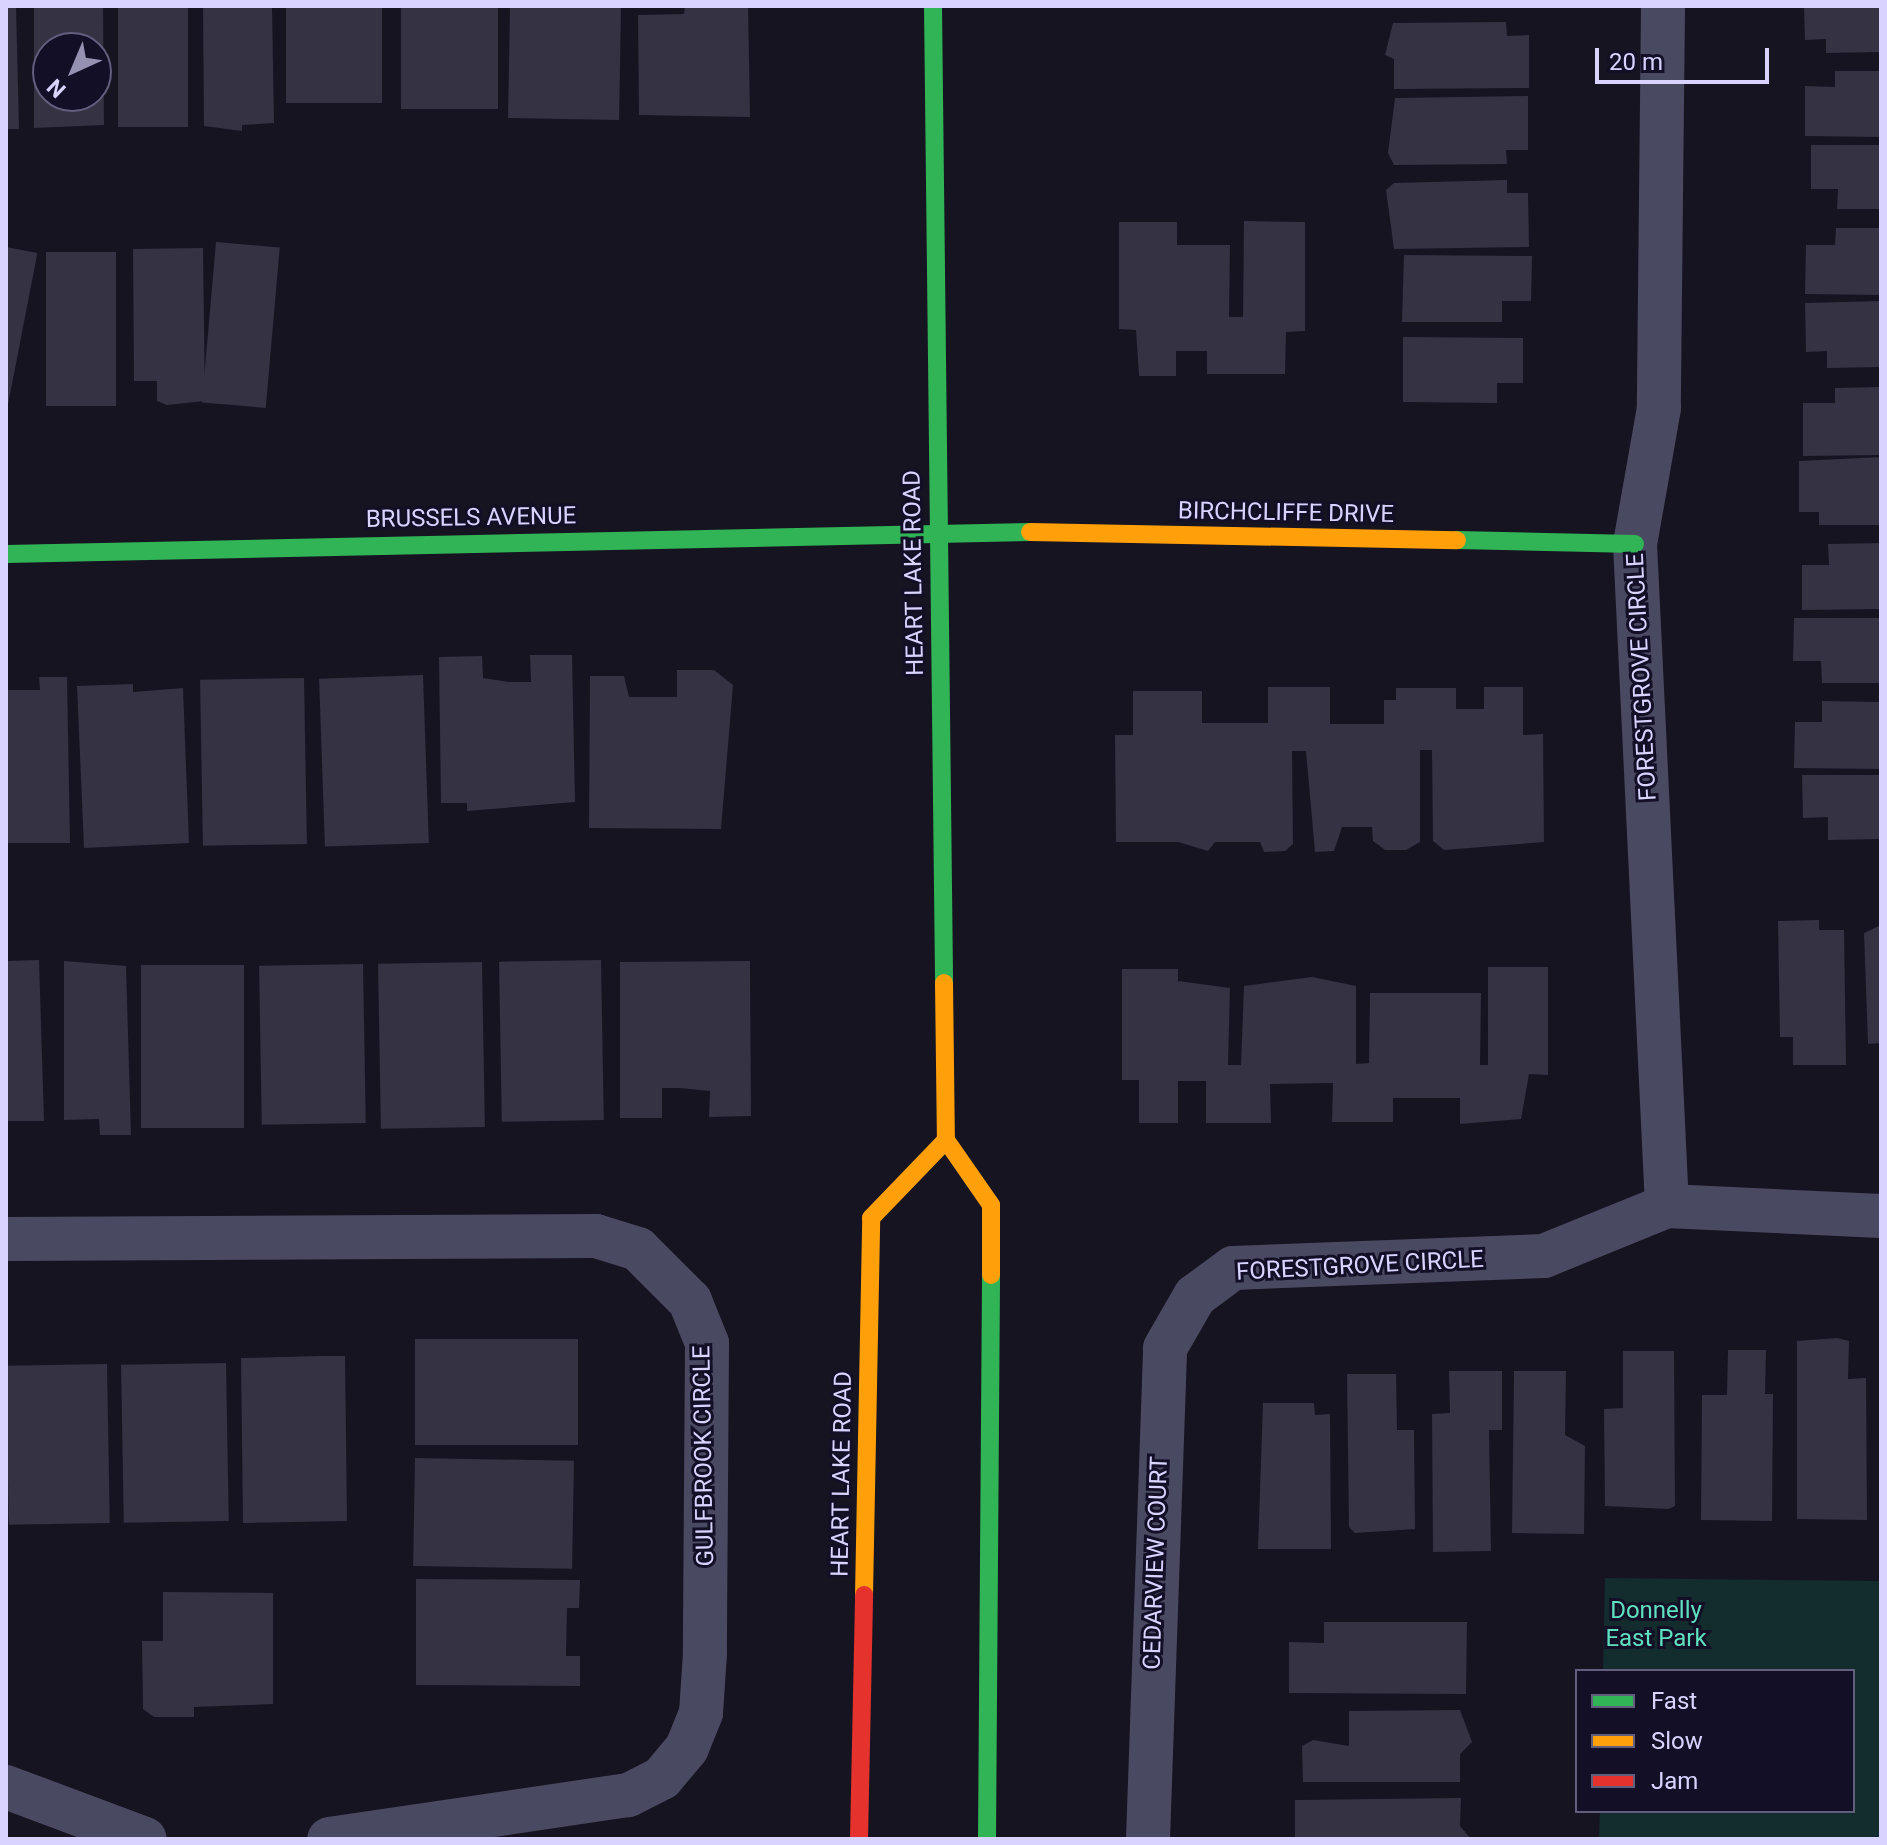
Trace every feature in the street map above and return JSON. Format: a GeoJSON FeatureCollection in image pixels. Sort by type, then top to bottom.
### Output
{"type":"FeatureCollection","features":[{"type":"Feature","properties":{"kind":"street","name":"HEART LAKE ROAD"},"geometry":{"type":"LineString","coordinates":[[859,1839],[871,1218],[946,1140],[933,6]]}},
{"type":"Feature","properties":{"kind":"street","name":"FORESTGROVE CIRCLE"},"geometry":{"type":"LineString","coordinates":[[1663,6],[1659,408],[1635,544],[1667,1206]]}},
{"type":"Feature","properties":{"kind":"street","name":"BIRCHCLIFFE DRIVE"},"geometry":{"type":"LineString","coordinates":[[937,530],[1635,544]]}},
{"type":"Feature","properties":{"kind":"street","name":"BRUSSELS AVENUE"},"geometry":{"type":"LineString","coordinates":[[6,554],[937,530]]}},
{"type":"Feature","properties":{"kind":"street"},"geometry":{"type":"LineString","coordinates":[[946,1140],[991,1205],[987,1839]]}},
{"type":"Feature","properties":{"kind":"street","name":"FORESTGROVE CIRCLE"},"geometry":{"type":"LineString","coordinates":[[1195,1296],[1233,1268],[1544,1256],[1667,1206],[1881,1216]]}},
{"type":"Feature","properties":{"kind":"street","name":"GULFBROOK CIRCLE"},"geometry":{"type":"LineString","coordinates":[[6,1239],[596,1236],[638,1249],[690,1301],[707,1343],[706,1637],[701,1713],[687,1748],[662,1778],[628,1795],[329,1839]]}},
{"type":"Feature","properties":{"kind":"street","name":"CEDARVIEW COURT"},"geometry":{"type":"LineString","coordinates":[[1148,1839],[1165,1348],[1195,1296]]}},
{"type":"Feature","properties":{"kind":"street"},"geometry":{"type":"LineString","coordinates":[[6,1787],[145,1839]]}},
{"type":"Feature","properties":{"kind":"green space","name":"Donnelly East Park"},"geometry":{"type":"Polygon","coordinates":[[[1605,1578],[1881,1581],[1881,1839],[1599,1839],[1600,1813],[1855,1813],[1855,1669],[1603,1669],[1605,1578]]]}},
{"type":"Feature","properties":{"kind":"building"},"geometry":{"type":"Polygon","coordinates":[[[6,6],[16,6],[19,129],[6,129],[6,6]]]}},
{"type":"Feature","properties":{"kind":"building"},"geometry":{"type":"Polygon","coordinates":[[[34,6],[103,6],[103,32],[34,32],[34,6]]]}},
{"type":"Feature","properties":{"kind":"building"},"geometry":{"type":"Polygon","coordinates":[[[118,6],[188,6],[188,127],[118,127],[118,6]]]}},
{"type":"Feature","properties":{"kind":"building"},"geometry":{"type":"Polygon","coordinates":[[[203,6],[272,6],[274,123],[242,125],[242,131],[204,126],[203,6]]]}},
{"type":"Feature","properties":{"kind":"building"},"geometry":{"type":"Polygon","coordinates":[[[286,6],[382,6],[382,103],[286,103],[286,6]]]}},
{"type":"Feature","properties":{"kind":"building"},"geometry":{"type":"Polygon","coordinates":[[[401,6],[498,6],[498,109],[401,109],[401,6]]]}},
{"type":"Feature","properties":{"kind":"building"},"geometry":{"type":"Polygon","coordinates":[[[510,6],[621,8],[619,120],[508,118],[510,6]]]}},
{"type":"Feature","properties":{"kind":"building"},"geometry":{"type":"Polygon","coordinates":[[[685,6],[748,6],[750,117],[639,115],[638,15],[684,14],[685,6]]]}},
{"type":"Feature","properties":{"kind":"building"},"geometry":{"type":"Polygon","coordinates":[[[1804,6],[1881,6],[1881,52],[1826,53],[1826,39],[1805,40],[1804,6]]]}},
{"type":"Feature","properties":{"kind":"building"},"geometry":{"type":"Polygon","coordinates":[[[1506,22],[1507,36],[1529,35],[1529,88],[1394,89],[1394,59],[1385,55],[1393,23],[1506,22]]]}},
{"type":"Feature","properties":{"kind":"building"},"geometry":{"type":"Polygon","coordinates":[[[1835,71],[1881,71],[1881,137],[1805,136],[1805,86],[1835,87],[1835,71]]]}},
{"type":"Feature","properties":{"kind":"building"},"geometry":{"type":"Polygon","coordinates":[[[1528,96],[1528,150],[1506,150],[1507,164],[1394,165],[1388,153],[1395,98],[1528,96]]]}},
{"type":"Feature","properties":{"kind":"building"},"geometry":{"type":"Polygon","coordinates":[[[34,112],[104,112],[104,125],[34,128],[34,112]]]}},
{"type":"Feature","properties":{"kind":"building"},"geometry":{"type":"Polygon","coordinates":[[[1811,145],[1881,145],[1881,209],[1837,209],[1838,189],[1811,189],[1811,145]]]}},
{"type":"Feature","properties":{"kind":"building"},"geometry":{"type":"Polygon","coordinates":[[[1507,180],[1507,193],[1528,193],[1529,247],[1394,249],[1386,190],[1394,183],[1507,180]]]}},
{"type":"Feature","properties":{"kind":"building"},"geometry":{"type":"Polygon","coordinates":[[[1244,221],[1305,222],[1305,331],[1286,332],[1285,374],[1207,374],[1207,351],[1176,351],[1176,376],[1139,376],[1136,330],[1119,329],[1119,222],[1177,222],[1177,245],[1230,245],[1229,317],[1243,317],[1244,221]]]}},
{"type":"Feature","properties":{"kind":"building"},"geometry":{"type":"Polygon","coordinates":[[[1836,228],[1881,228],[1881,295],[1805,294],[1806,245],[1835,245],[1836,228]]]}},
{"type":"Feature","properties":{"kind":"building"},"geometry":{"type":"Polygon","coordinates":[[[216,242],[280,248],[266,408],[202,402],[216,242]]]}},
{"type":"Feature","properties":{"kind":"building"},"geometry":{"type":"Polygon","coordinates":[[[6,247],[37,253],[6,410],[6,247]]]}},
{"type":"Feature","properties":{"kind":"building"},"geometry":{"type":"Polygon","coordinates":[[[203,248],[205,401],[167,405],[157,401],[157,381],[134,381],[133,249],[203,248]]]}},
{"type":"Feature","properties":{"kind":"building"},"geometry":{"type":"Polygon","coordinates":[[[46,252],[116,252],[116,406],[46,406],[46,252]]]}},
{"type":"Feature","properties":{"kind":"building"},"geometry":{"type":"Polygon","coordinates":[[[1404,255],[1532,256],[1531,301],[1502,301],[1502,322],[1402,322],[1404,255]]]}},
{"type":"Feature","properties":{"kind":"building"},"geometry":{"type":"Polygon","coordinates":[[[1881,301],[1881,367],[1827,368],[1827,351],[1806,352],[1805,303],[1881,301]]]}},
{"type":"Feature","properties":{"kind":"building"},"geometry":{"type":"Polygon","coordinates":[[[1403,337],[1523,338],[1523,383],[1497,383],[1497,403],[1403,402],[1403,337]]]}},
{"type":"Feature","properties":{"kind":"building"},"geometry":{"type":"Polygon","coordinates":[[[1881,387],[1881,455],[1803,456],[1803,403],[1835,403],[1835,388],[1881,387]]]}},
{"type":"Feature","properties":{"kind":"building"},"geometry":{"type":"Polygon","coordinates":[[[1881,457],[1881,525],[1819,525],[1819,512],[1799,512],[1799,461],[1881,457]]]}},
{"type":"Feature","properties":{"kind":"building"},"geometry":{"type":"Polygon","coordinates":[[[1881,543],[1881,609],[1802,610],[1802,565],[1829,565],[1828,544],[1881,543]]]}},
{"type":"Feature","properties":{"kind":"building"},"geometry":{"type":"Polygon","coordinates":[[[1794,618],[1881,618],[1881,683],[1822,683],[1821,661],[1793,661],[1794,618]]]}},
{"type":"Feature","properties":{"kind":"building"},"geometry":{"type":"Polygon","coordinates":[[[530,655],[572,655],[575,802],[467,811],[467,803],[441,803],[439,657],[482,656],[483,678],[531,682],[530,655]]]}},
{"type":"Feature","properties":{"kind":"building"},"geometry":{"type":"Polygon","coordinates":[[[677,670],[714,670],[733,685],[721,829],[589,828],[590,676],[624,676],[629,697],[677,697],[677,670]]]}},
{"type":"Feature","properties":{"kind":"building"},"geometry":{"type":"Polygon","coordinates":[[[423,675],[429,843],[325,847],[319,679],[423,675]]]}},
{"type":"Feature","properties":{"kind":"building"},"geometry":{"type":"Polygon","coordinates":[[[39,677],[67,677],[70,843],[6,843],[6,690],[40,690],[39,677]]]}},
{"type":"Feature","properties":{"kind":"building"},"geometry":{"type":"Polygon","coordinates":[[[304,678],[307,844],[203,846],[200,680],[304,678]]]}},
{"type":"Feature","properties":{"kind":"building"},"geometry":{"type":"Polygon","coordinates":[[[133,684],[133,692],[183,688],[189,843],[84,848],[77,686],[133,684]]]}},
{"type":"Feature","properties":{"kind":"building"},"geometry":{"type":"Polygon","coordinates":[[[1268,687],[1330,687],[1330,724],[1384,724],[1384,700],[1396,700],[1396,688],[1456,688],[1456,709],[1484,709],[1484,687],[1523,687],[1523,735],[1543,734],[1544,842],[1444,850],[1433,841],[1432,750],[1420,750],[1420,842],[1406,850],[1385,850],[1373,841],[1372,827],[1342,827],[1334,851],[1315,852],[1306,751],[1292,751],[1293,844],[1285,851],[1264,852],[1260,842],[1215,842],[1208,851],[1178,842],[1116,842],[1115,735],[1133,735],[1133,691],[1202,691],[1202,723],[1268,723],[1268,687]]]}},
{"type":"Feature","properties":{"kind":"building"},"geometry":{"type":"Polygon","coordinates":[[[1822,701],[1881,702],[1881,769],[1794,768],[1795,722],[1822,722],[1822,701]]]}},
{"type":"Feature","properties":{"kind":"building"},"geometry":{"type":"Polygon","coordinates":[[[1802,775],[1881,775],[1881,839],[1828,840],[1828,817],[1803,818],[1802,775]]]}},
{"type":"Feature","properties":{"kind":"building"},"geometry":{"type":"Polygon","coordinates":[[[1819,920],[1819,930],[1844,930],[1846,1065],[1793,1065],[1793,1037],[1780,1037],[1778,921],[1819,920]]]}},
{"type":"Feature","properties":{"kind":"building"},"geometry":{"type":"Polygon","coordinates":[[[1881,925],[1881,1043],[1868,1044],[1864,933],[1881,925]]]}},
{"type":"Feature","properties":{"kind":"building"},"geometry":{"type":"Polygon","coordinates":[[[39,960],[44,1121],[6,1121],[7,961],[39,960]]]}},
{"type":"Feature","properties":{"kind":"building"},"geometry":{"type":"Polygon","coordinates":[[[601,960],[604,1120],[502,1122],[499,962],[601,960]]]}},
{"type":"Feature","properties":{"kind":"building"},"geometry":{"type":"Polygon","coordinates":[[[64,961],[126,966],[131,1135],[100,1135],[99,1119],[64,1120],[64,961]]]}},
{"type":"Feature","properties":{"kind":"building"},"geometry":{"type":"Polygon","coordinates":[[[750,961],[751,1116],[709,1117],[710,1091],[662,1088],[662,1118],[620,1118],[620,962],[750,961]]]}},
{"type":"Feature","properties":{"kind":"building"},"geometry":{"type":"Polygon","coordinates":[[[482,962],[485,1127],[381,1129],[378,964],[482,962]]]}},
{"type":"Feature","properties":{"kind":"building"},"geometry":{"type":"Polygon","coordinates":[[[363,964],[366,1123],[262,1125],[259,966],[363,964]]]}},
{"type":"Feature","properties":{"kind":"building"},"geometry":{"type":"Polygon","coordinates":[[[141,965],[244,965],[244,1128],[141,1128],[141,965]]]}},
{"type":"Feature","properties":{"kind":"building"},"geometry":{"type":"Polygon","coordinates":[[[1488,967],[1548,967],[1548,1075],[1529,1074],[1521,1119],[1460,1124],[1460,1098],[1393,1098],[1393,1122],[1332,1122],[1333,1083],[1270,1084],[1271,1123],[1206,1123],[1206,1081],[1178,1081],[1178,1123],[1139,1123],[1139,1080],[1122,1080],[1122,969],[1178,969],[1178,981],[1230,988],[1228,1065],[1241,1065],[1244,986],[1312,977],[1356,986],[1356,1064],[1369,1063],[1370,993],[1481,993],[1480,1065],[1488,1065],[1488,967]]]}},
{"type":"Feature","properties":{"kind":"building"},"geometry":{"type":"Polygon","coordinates":[[[1837,1338],[1849,1341],[1848,1379],[1866,1378],[1867,1520],[1797,1519],[1797,1341],[1837,1338]]]}},
{"type":"Feature","properties":{"kind":"building"},"geometry":{"type":"Polygon","coordinates":[[[415,1339],[578,1339],[578,1445],[415,1445],[415,1339]]]}},
{"type":"Feature","properties":{"kind":"building"},"geometry":{"type":"Polygon","coordinates":[[[1728,1350],[1766,1350],[1765,1394],[1773,1394],[1772,1521],[1701,1520],[1702,1395],[1727,1395],[1728,1350]]]}},
{"type":"Feature","properties":{"kind":"building"},"geometry":{"type":"Polygon","coordinates":[[[1623,1351],[1674,1351],[1675,1506],[1668,1509],[1605,1506],[1604,1409],[1623,1408],[1623,1351]]]}},
{"type":"Feature","properties":{"kind":"building"},"geometry":{"type":"Polygon","coordinates":[[[345,1356],[347,1521],[243,1523],[241,1358],[345,1356]]]}},
{"type":"Feature","properties":{"kind":"building"},"geometry":{"type":"Polygon","coordinates":[[[226,1363],[229,1521],[124,1523],[121,1365],[226,1363]]]}},
{"type":"Feature","properties":{"kind":"building"},"geometry":{"type":"Polygon","coordinates":[[[107,1364],[110,1523],[9,1525],[6,1366],[107,1364]]]}},
{"type":"Feature","properties":{"kind":"building"},"geometry":{"type":"Polygon","coordinates":[[[1449,1371],[1502,1371],[1502,1430],[1489,1430],[1491,1551],[1433,1552],[1432,1414],[1450,1413],[1449,1371]]]}},
{"type":"Feature","properties":{"kind":"building"},"geometry":{"type":"Polygon","coordinates":[[[1514,1371],[1566,1371],[1565,1435],[1585,1446],[1584,1534],[1512,1533],[1514,1371]]]}},
{"type":"Feature","properties":{"kind":"building"},"geometry":{"type":"Polygon","coordinates":[[[1347,1374],[1396,1374],[1397,1430],[1414,1430],[1415,1529],[1355,1533],[1349,1527],[1347,1374]]]}},
{"type":"Feature","properties":{"kind":"building"},"geometry":{"type":"Polygon","coordinates":[[[1263,1403],[1314,1403],[1315,1415],[1330,1414],[1331,1549],[1258,1549],[1263,1403]]]}},
{"type":"Feature","properties":{"kind":"building"},"geometry":{"type":"Polygon","coordinates":[[[415,1458],[574,1461],[572,1569],[413,1566],[415,1458]]]}},
{"type":"Feature","properties":{"kind":"building"},"geometry":{"type":"Polygon","coordinates":[[[416,1579],[580,1580],[579,1608],[567,1608],[566,1656],[580,1656],[580,1686],[416,1685],[416,1579]]]}},
{"type":"Feature","properties":{"kind":"building"},"geometry":{"type":"Polygon","coordinates":[[[163,1592],[273,1593],[273,1704],[194,1707],[194,1717],[154,1717],[143,1709],[142,1641],[163,1641],[163,1592]]]}},
{"type":"Feature","properties":{"kind":"building"},"geometry":{"type":"Polygon","coordinates":[[[1324,1622],[1467,1622],[1466,1694],[1289,1693],[1289,1642],[1324,1643],[1324,1622]]]}},
{"type":"Feature","properties":{"kind":"building"},"geometry":{"type":"Polygon","coordinates":[[[1460,1710],[1472,1742],[1460,1754],[1460,1782],[1303,1782],[1302,1746],[1313,1740],[1349,1746],[1349,1711],[1460,1710]]]}},
{"type":"Feature","properties":{"kind":"building"},"geometry":{"type":"Polygon","coordinates":[[[1461,1798],[1460,1826],[1471,1839],[1295,1839],[1295,1800],[1461,1798]]]}},
{"type":"Feature","properties":{"kind":"traffic: fast"},"geometry":{"type":"LineString","coordinates":[[933,6],[944,983]]}},
{"type":"Feature","properties":{"kind":"traffic: fast"},"geometry":{"type":"LineString","coordinates":[[6,554],[1030,532]]}},
{"type":"Feature","properties":{"kind":"traffic: fast"},"geometry":{"type":"LineString","coordinates":[[1457,540],[1635,544]]}},
{"type":"Feature","properties":{"kind":"traffic: fast"},"geometry":{"type":"LineString","coordinates":[[987,1839],[991,1275]]}},
{"type":"Feature","properties":{"kind":"traffic: slow"},"geometry":{"type":"LineString","coordinates":[[1030,532],[1457,540]]}},
{"type":"Feature","properties":{"kind":"traffic: slow"},"geometry":{"type":"LineString","coordinates":[[944,983],[946,1140],[991,1205],[991,1275]]}},
{"type":"Feature","properties":{"kind":"traffic: slow"},"geometry":{"type":"LineString","coordinates":[[864,1595],[871,1218],[946,1140]]}},
{"type":"Feature","properties":{"kind":"traffic: jam"},"geometry":{"type":"LineString","coordinates":[[859,1839],[864,1595]]}}]}
